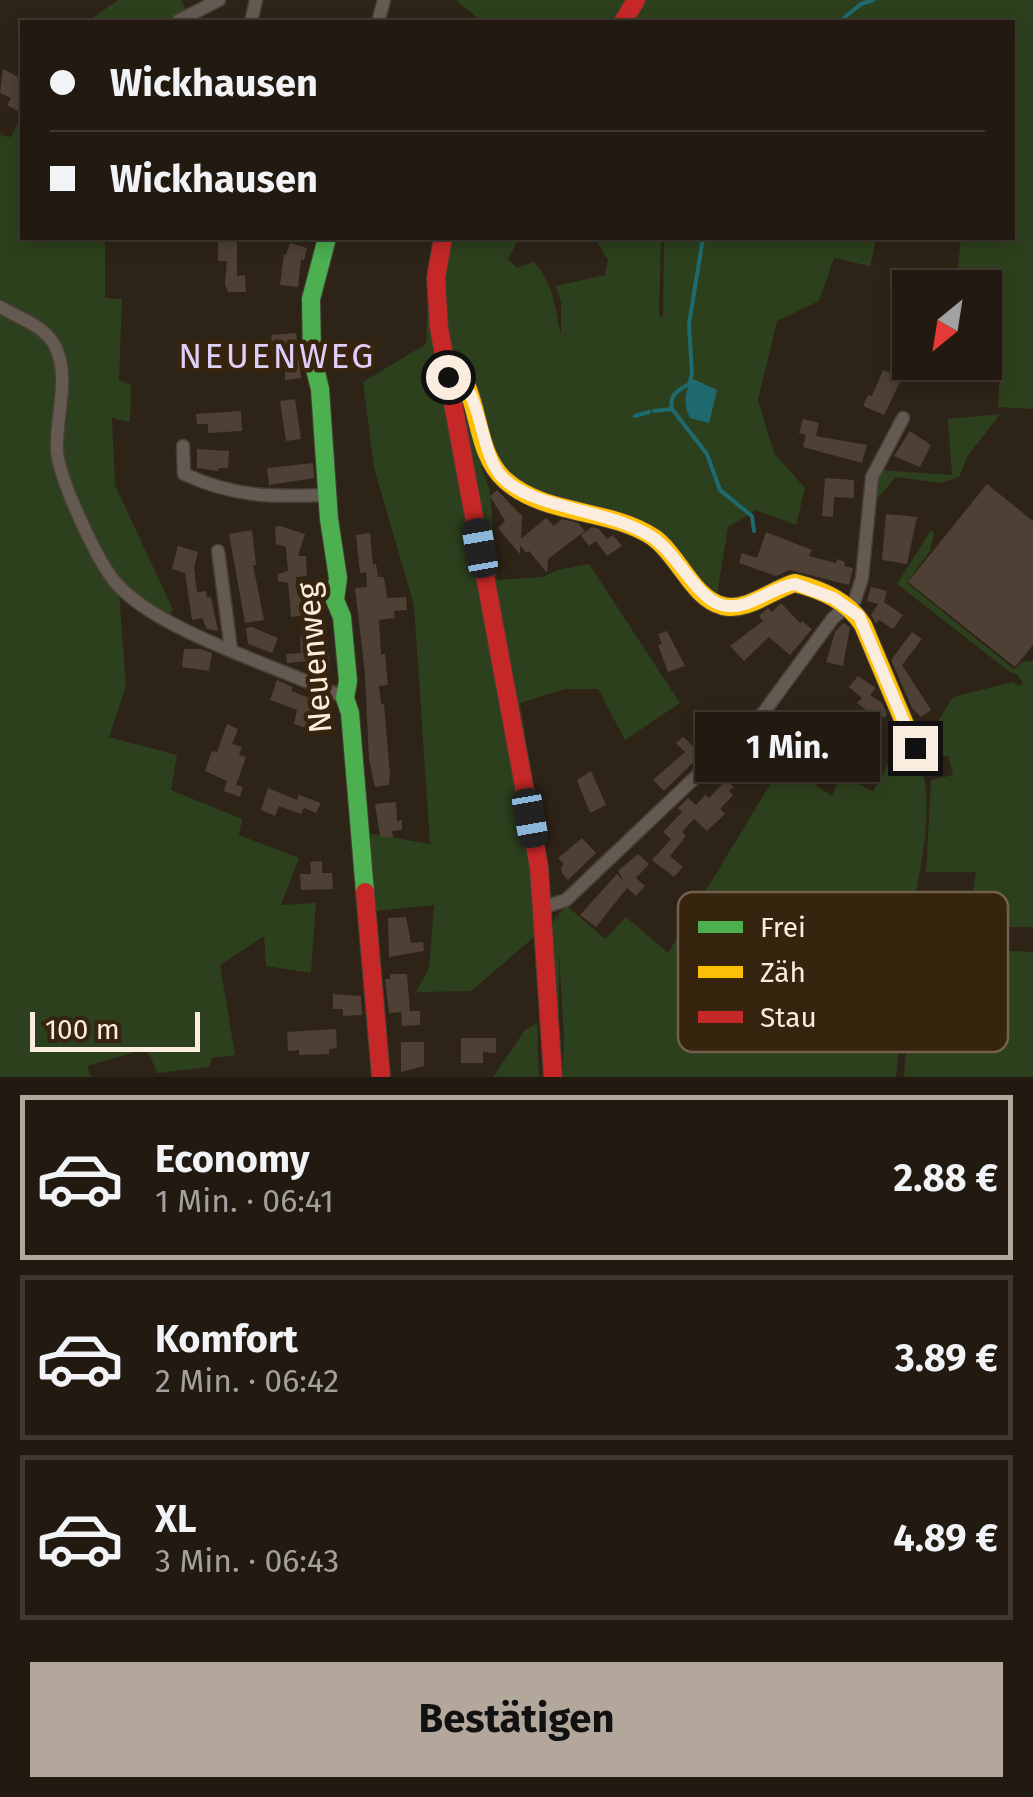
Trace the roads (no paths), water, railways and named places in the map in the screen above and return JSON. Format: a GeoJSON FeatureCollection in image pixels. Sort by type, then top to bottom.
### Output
{"type":"FeatureCollection","features":[{"type":"Feature","properties":{"kind":"street"},"geometry":{"type":"LineString","coordinates":[[180,20],[218,0]]}},
{"type":"Feature","properties":{"kind":"street","name":"Neuenweg"},"geometry":{"type":"LineString","coordinates":[[325,240],[312,292],[312,357],[320,388],[338,578],[335,600],[342,617],[348,681],[345,698],[350,713],[382,1077]]}},
{"type":"Feature","properties":{"kind":"street"},"geometry":{"type":"LineString","coordinates":[[443,240],[436,290],[448,377],[544,907],[553,1077]]}},
{"type":"Feature","properties":{"kind":"street"},"geometry":{"type":"LineString","coordinates":[[0,307],[41,330],[59,358],[59,462],[106,569],[116,583],[139,604],[345,698]]}},
{"type":"Feature","properties":{"kind":"street"},"geometry":{"type":"LineString","coordinates":[[448,377],[459,378],[469,388],[490,462],[504,480],[534,497],[614,518],[653,537],[695,581],[704,596],[723,606],[741,606],[795,584],[847,606],[859,616],[915,748]]}},
{"type":"Feature","properties":{"kind":"street"},"geometry":{"type":"LineString","coordinates":[[544,907],[566,900],[758,718],[833,618],[855,600],[875,469],[903,418]]}},
{"type":"Feature","properties":{"kind":"street"},"geometry":{"type":"LineString","coordinates":[[183,446],[184,474],[195,479],[254,496],[329,495]]}},
{"type":"Feature","properties":{"kind":"street"},"geometry":{"type":"LineString","coordinates":[[218,552],[231,649]]}},
{"type":"Feature","properties":{"kind":"water"},"geometry":{"type":"Polygon","coordinates":[[[693,379],[717,390],[709,423],[690,418],[688,413],[686,398],[693,379]]]}},
{"type":"Feature","properties":{"kind":"waterway"},"geometry":{"type":"LineString","coordinates":[[841,20],[861,4],[873,0]]}},
{"type":"Feature","properties":{"kind":"waterway"},"geometry":{"type":"LineString","coordinates":[[703,240],[689,324],[692,374],[689,384],[678,391],[671,404],[707,454],[720,490],[752,516],[754,531]]}},
{"type":"Feature","properties":{"kind":"waterway"},"geometry":{"type":"LineString","coordinates":[[654,411],[672,409]]}},
{"type":"Feature","properties":{"kind":"waterway"},"geometry":{"type":"LineString","coordinates":[[635,416],[649,412]]}},
{"type":"Feature","properties":{"kind":"district","name":"NEUENWEG"},"geometry":{"type":"Point","coordinates":[277,356]}}]}
